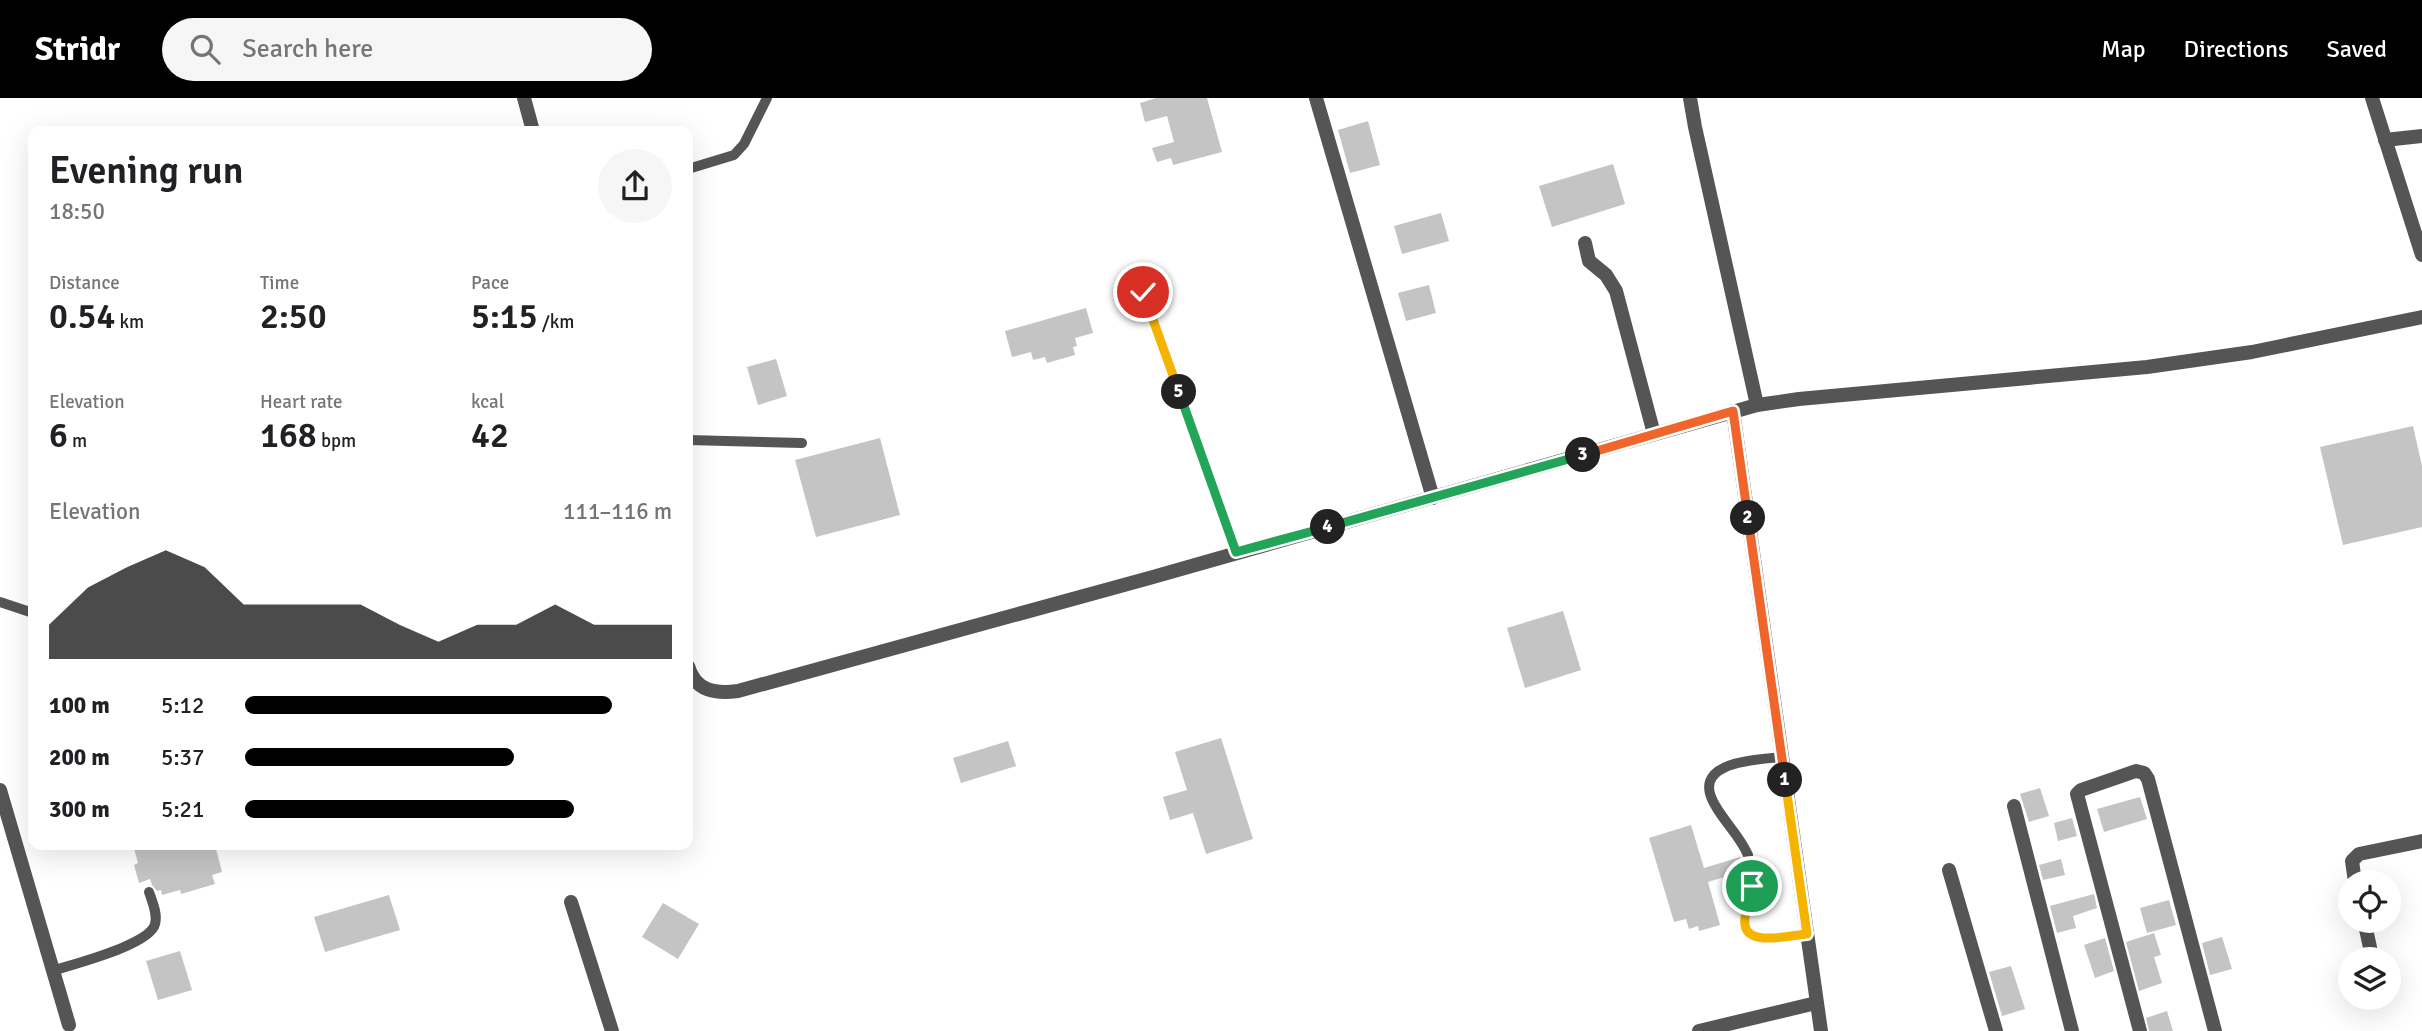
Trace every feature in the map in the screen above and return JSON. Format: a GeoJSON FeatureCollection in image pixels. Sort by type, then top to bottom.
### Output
{"type":"FeatureCollection","features":[{"type":"Feature","properties":{"kind":"street"},"geometry":{"type":"LineString","coordinates":[[524,98],[532,126]]}},
{"type":"Feature","properties":{"kind":"street"},"geometry":{"type":"LineString","coordinates":[[1316,98],[1433,498]]}},
{"type":"Feature","properties":{"kind":"street"},"geometry":{"type":"LineString","coordinates":[[1690,98],[1757,405]]}},
{"type":"Feature","properties":{"kind":"street"},"geometry":{"type":"LineString","coordinates":[[2372,98],[2422,255]]}},
{"type":"Feature","properties":{"kind":"street"},"geometry":{"type":"LineString","coordinates":[[2385,140],[2422,136]]}},
{"type":"Feature","properties":{"kind":"street"},"geometry":{"type":"LineString","coordinates":[[1585,243],[1589,261],[1606,275],[1616,291],[1654,434]]}},
{"type":"Feature","properties":{"kind":"street"},"geometry":{"type":"LineString","coordinates":[[693,678],[711,691],[738,691],[1757,405],[1799,398],[2147,367],[2252,352],[2422,317]]}},
{"type":"Feature","properties":{"kind":"street"},"geometry":{"type":"LineString","coordinates":[[1733,411],[1821,1031]]}},
{"type":"Feature","properties":{"kind":"street"},"geometry":{"type":"LineString","coordinates":[[2140,1031],[2077,794],[2081,790],[2136,771],[2144,772],[2148,779],[2215,1031]]}},
{"type":"Feature","properties":{"kind":"street"},"geometry":{"type":"LineString","coordinates":[[0,790],[69,1025]]}},
{"type":"Feature","properties":{"kind":"street"},"geometry":{"type":"LineString","coordinates":[[2014,806],[2072,1031]]}},
{"type":"Feature","properties":{"kind":"street"},"geometry":{"type":"LineString","coordinates":[[2354,870],[2352,861],[2359,855],[2422,841]]}},
{"type":"Feature","properties":{"kind":"street"},"geometry":{"type":"LineString","coordinates":[[1949,870],[1996,1031]]}},
{"type":"Feature","properties":{"kind":"street"},"geometry":{"type":"LineString","coordinates":[[571,902],[612,1031]]}},
{"type":"Feature","properties":{"kind":"street"},"geometry":{"type":"LineString","coordinates":[[1699,1031],[1816,1003]]}},
{"type":"Feature","properties":{"kind":"lane"},"geometry":{"type":"LineString","coordinates":[[693,167],[734,155],[744,144],[767,98]]}},
{"type":"Feature","properties":{"kind":"lane"},"geometry":{"type":"LineString","coordinates":[[1143,292],[1236,552]]}},
{"type":"Feature","properties":{"kind":"lane"},"geometry":{"type":"LineString","coordinates":[[693,440],[802,443]]}},
{"type":"Feature","properties":{"kind":"lane"},"geometry":{"type":"LineString","coordinates":[[0,602],[28,611]]}},
{"type":"Feature","properties":{"kind":"lane"},"geometry":{"type":"LineString","coordinates":[[1748,855],[1738,835],[1715,806],[1710,792],[1711,782],[1726,765],[1782,757]]}},
{"type":"Feature","properties":{"kind":"lane"},"geometry":{"type":"LineString","coordinates":[[1752,869],[1750,900],[1744,923],[1747,932],[1751,936],[1762,938],[1807,934]]}},
{"type":"Feature","properties":{"kind":"lane"},"geometry":{"type":"LineString","coordinates":[[52,971],[124,947],[150,934],[156,921],[149,892]]}},
{"type":"Feature","properties":{"kind":"building"},"geometry":{"type":"Polygon","coordinates":[[[1156,98],[1207,98],[1222,152],[1173,165],[1171,158],[1157,162],[1152,148],[1174,142],[1167,116],[1145,122],[1140,103],[1156,98]]]}},
{"type":"Feature","properties":{"kind":"building"},"geometry":{"type":"Polygon","coordinates":[[[1368,121],[1380,165],[1350,173],[1338,130],[1368,121]]]}},
{"type":"Feature","properties":{"kind":"building"},"geometry":{"type":"Polygon","coordinates":[[[1613,164],[1625,204],[1552,227],[1539,186],[1613,164]]]}},
{"type":"Feature","properties":{"kind":"building"},"geometry":{"type":"Polygon","coordinates":[[[1441,213],[1449,241],[1402,254],[1394,226],[1441,213]]]}},
{"type":"Feature","properties":{"kind":"building"},"geometry":{"type":"Polygon","coordinates":[[[1429,285],[1436,313],[1406,321],[1398,293],[1429,285]]]}},
{"type":"Feature","properties":{"kind":"building"},"geometry":{"type":"Polygon","coordinates":[[[1086,308],[1093,333],[1075,338],[1075,355],[1047,363],[1045,357],[1033,360],[1031,352],[1012,357],[1005,331],[1086,308]]]}},
{"type":"Feature","properties":{"kind":"building"},"geometry":{"type":"Polygon","coordinates":[[[776,359],[787,396],[758,405],[747,367],[776,359]]]}},
{"type":"Feature","properties":{"kind":"building"},"geometry":{"type":"Polygon","coordinates":[[[2413,426],[2422,466],[2422,527],[2343,545],[2320,447],[2413,426]]]}},
{"type":"Feature","properties":{"kind":"building"},"geometry":{"type":"Polygon","coordinates":[[[880,438],[900,515],[816,537],[795,460],[880,438]]]}},
{"type":"Feature","properties":{"kind":"building"},"geometry":{"type":"Polygon","coordinates":[[[1563,611],[1581,670],[1525,688],[1507,628],[1563,611]]]}},
{"type":"Feature","properties":{"kind":"building"},"geometry":{"type":"Polygon","coordinates":[[[1221,738],[1253,839],[1206,854],[1193,813],[1170,820],[1163,797],[1187,790],[1175,752],[1221,738]]]}},
{"type":"Feature","properties":{"kind":"building"},"geometry":{"type":"Polygon","coordinates":[[[1008,741],[1016,766],[961,783],[953,758],[1008,741]]]}},
{"type":"Feature","properties":{"kind":"building"},"geometry":{"type":"Polygon","coordinates":[[[2040,788],[2049,816],[2029,822],[2020,794],[2040,788]]]}},
{"type":"Feature","properties":{"kind":"building"},"geometry":{"type":"Polygon","coordinates":[[[2140,797],[2147,819],[2104,832],[2097,809],[2140,797]]]}},
{"type":"Feature","properties":{"kind":"building"},"geometry":{"type":"Polygon","coordinates":[[[2072,818],[2077,836],[2058,841],[2054,823],[2072,818]]]}},
{"type":"Feature","properties":{"kind":"building"},"geometry":{"type":"Polygon","coordinates":[[[1691,825],[1704,868],[1740,857],[1747,863],[1744,871],[1708,882],[1720,925],[1699,931],[1698,926],[1689,929],[1686,919],[1674,922],[1649,838],[1691,825]]]}},
{"type":"Feature","properties":{"kind":"building"},"geometry":{"type":"Polygon","coordinates":[[[134,850],[216,850],[222,872],[212,875],[215,884],[181,894],[180,890],[162,895],[161,890],[157,891],[150,879],[139,883],[134,865],[138,863],[134,850]]]}},
{"type":"Feature","properties":{"kind":"building"},"geometry":{"type":"Polygon","coordinates":[[[2061,859],[2065,875],[2043,880],[2039,865],[2061,859]]]}},
{"type":"Feature","properties":{"kind":"building"},"geometry":{"type":"Polygon","coordinates":[[[2094,894],[2097,908],[2073,916],[2076,928],[2057,933],[2050,906],[2094,894]]]}},
{"type":"Feature","properties":{"kind":"building"},"geometry":{"type":"Polygon","coordinates":[[[389,895],[400,930],[325,952],[314,917],[389,895]]]}},
{"type":"Feature","properties":{"kind":"building"},"geometry":{"type":"Polygon","coordinates":[[[2169,900],[2176,925],[2147,933],[2140,908],[2169,900]]]}},
{"type":"Feature","properties":{"kind":"building"},"geometry":{"type":"Polygon","coordinates":[[[663,903],[699,924],[678,959],[642,937],[663,903]]]}},
{"type":"Feature","properties":{"kind":"building"},"geometry":{"type":"Polygon","coordinates":[[[2154,933],[2161,955],[2154,957],[2162,983],[2139,991],[2126,942],[2154,933]]]}},
{"type":"Feature","properties":{"kind":"building"},"geometry":{"type":"Polygon","coordinates":[[[2222,937],[2232,969],[2210,975],[2202,943],[2222,937]]]}},
{"type":"Feature","properties":{"kind":"building"},"geometry":{"type":"Polygon","coordinates":[[[2105,938],[2114,971],[2095,978],[2084,945],[2105,938]]]}},
{"type":"Feature","properties":{"kind":"building"},"geometry":{"type":"Polygon","coordinates":[[[180,951],[192,990],[158,1000],[146,961],[180,951]]]}},
{"type":"Feature","properties":{"kind":"building"},"geometry":{"type":"Polygon","coordinates":[[[2011,966],[2025,1009],[2002,1016],[1989,972],[2011,966]]]}},
{"type":"Feature","properties":{"kind":"building"},"geometry":{"type":"Polygon","coordinates":[[[2167,1011],[2173,1031],[2149,1031],[2146,1018],[2167,1011]]]}},
{"type":"Feature","properties":{"kind":"route"},"geometry":{"type":"LineString","coordinates":[[1143,292],[1236,552],[1733,411],[1807,934],[1762,938],[1751,936],[1744,923],[1752,886]]}}]}
